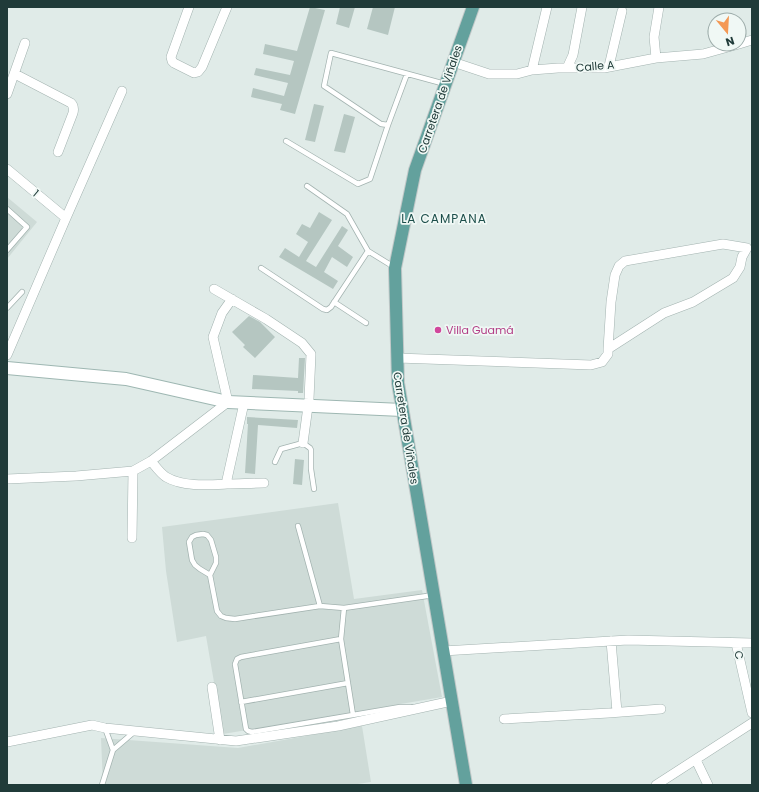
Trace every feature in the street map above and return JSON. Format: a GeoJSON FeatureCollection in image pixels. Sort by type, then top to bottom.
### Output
{"type":"FeatureCollection","features":[{"type":"Feature","properties":{"kind":"main road","name":"Carretera de Viñales"},"geometry":{"type":"LineString","coordinates":[[466,785],[398,383],[395,268],[415,170],[473,7]]}},
{"type":"Feature","properties":{"kind":"street"},"geometry":{"type":"LineString","coordinates":[[189,7],[171,58],[176,64],[194,72],[198,72],[202,67],[227,7]]}},
{"type":"Feature","properties":{"kind":"street"},"geometry":{"type":"LineString","coordinates":[[532,70],[547,7]]}},
{"type":"Feature","properties":{"kind":"street"},"geometry":{"type":"LineString","coordinates":[[567,68],[573,55],[582,7]]}},
{"type":"Feature","properties":{"kind":"street"},"geometry":{"type":"LineString","coordinates":[[656,58],[654,37],[659,7]]}},
{"type":"Feature","properties":{"kind":"street"},"geometry":{"type":"LineString","coordinates":[[609,66],[622,11]]}},
{"type":"Feature","properties":{"kind":"street"},"geometry":{"type":"LineString","coordinates":[[7,94],[25,43]]}},
{"type":"Feature","properties":{"kind":"street","name":"Calle A"},"geometry":{"type":"LineString","coordinates":[[453,62],[489,74],[517,74],[532,70],[604,68],[656,58],[710,52]]}},
{"type":"Feature","properties":{"kind":"street"},"geometry":{"type":"LineString","coordinates":[[15,74],[73,105],[74,110],[58,152]]}},
{"type":"Feature","properties":{"kind":"street"},"geometry":{"type":"LineString","coordinates":[[7,355],[122,91]]}},
{"type":"Feature","properties":{"kind":"street","name":"1"},"geometry":{"type":"LineString","coordinates":[[7,169],[66,218]]}},
{"type":"Feature","properties":{"kind":"street"},"geometry":{"type":"LineString","coordinates":[[397,358],[591,365],[602,362],[608,354],[608,350],[611,302],[615,275],[619,266],[625,261],[723,244],[747,248],[742,257],[740,267],[733,278],[693,302],[664,313],[608,350]]}},
{"type":"Feature","properties":{"kind":"street"},"geometry":{"type":"LineString","coordinates":[[214,289],[266,319],[302,343],[311,354],[308,405],[303,443]]}},
{"type":"Feature","properties":{"kind":"street"},"geometry":{"type":"LineString","coordinates":[[228,402],[213,337],[222,313],[232,299]]}},
{"type":"Feature","properties":{"kind":"street"},"geometry":{"type":"LineString","coordinates":[[7,368],[126,379],[228,402],[402,410]]}},
{"type":"Feature","properties":{"kind":"street"},"geometry":{"type":"LineString","coordinates":[[7,478],[76,476],[132,471],[151,461],[228,402]]}},
{"type":"Feature","properties":{"kind":"street"},"geometry":{"type":"LineString","coordinates":[[226,484],[244,402]]}},
{"type":"Feature","properties":{"kind":"street"},"geometry":{"type":"LineString","coordinates":[[151,461],[165,476],[172,480],[192,485],[208,486],[264,483]]}},
{"type":"Feature","properties":{"kind":"street"},"geometry":{"type":"LineString","coordinates":[[132,471],[132,538]]}},
{"type":"Feature","properties":{"kind":"street"},"geometry":{"type":"LineString","coordinates":[[443,651],[628,640],[752,643]]}},
{"type":"Feature","properties":{"kind":"street"},"geometry":{"type":"LineString","coordinates":[[611,641],[617,712]]}},
{"type":"Feature","properties":{"kind":"street","name":"C"},"geometry":{"type":"LineString","coordinates":[[736,643],[752,713]]}},
{"type":"Feature","properties":{"kind":"street"},"geometry":{"type":"LineString","coordinates":[[212,687],[220,740]]}},
{"type":"Feature","properties":{"kind":"street"},"geometry":{"type":"LineString","coordinates":[[7,742],[92,725],[105,728],[236,741],[338,726],[452,701]]}},
{"type":"Feature","properties":{"kind":"street"},"geometry":{"type":"LineString","coordinates":[[504,719],[661,709]]}},
{"type":"Feature","properties":{"kind":"street"},"geometry":{"type":"LineString","coordinates":[[656,785],[752,723]]}},
{"type":"Feature","properties":{"kind":"street"},"geometry":{"type":"LineString","coordinates":[[696,760],[708,785]]}},
{"type":"Feature","properties":{"kind":"lane"},"geometry":{"type":"LineString","coordinates":[[388,125],[381,124],[324,86],[331,53],[445,84]]}},
{"type":"Feature","properties":{"kind":"lane"},"geometry":{"type":"LineString","coordinates":[[286,140],[358,184],[370,179],[407,74]]}},
{"type":"Feature","properties":{"kind":"lane"},"geometry":{"type":"LineString","coordinates":[[307,186],[347,214],[368,251],[395,268]]}},
{"type":"Feature","properties":{"kind":"lane"},"geometry":{"type":"LineString","coordinates":[[7,209],[27,227],[7,250]]}},
{"type":"Feature","properties":{"kind":"lane"},"geometry":{"type":"LineString","coordinates":[[261,268],[325,310],[329,309],[368,251]]}},
{"type":"Feature","properties":{"kind":"lane"},"geometry":{"type":"LineString","coordinates":[[7,308],[22,292]]}},
{"type":"Feature","properties":{"kind":"lane"},"geometry":{"type":"LineString","coordinates":[[334,302],[366,323]]}},
{"type":"Feature","properties":{"kind":"lane"},"geometry":{"type":"LineString","coordinates":[[275,462],[281,449],[303,443],[311,450],[311,469],[314,489]]}},
{"type":"Feature","properties":{"kind":"lane"},"geometry":{"type":"LineString","coordinates":[[298,526],[320,606]]}},
{"type":"Feature","properties":{"kind":"lane"},"geometry":{"type":"LineString","coordinates":[[210,575],[195,565],[192,560],[189,542],[192,537],[196,535],[207,535],[211,540],[216,557],[216,563],[210,575],[217,611],[221,616],[226,618],[235,619],[320,606],[344,608],[434,595]]}},
{"type":"Feature","properties":{"kind":"lane"},"geometry":{"type":"LineString","coordinates":[[344,608],[341,640],[353,715]]}},
{"type":"Feature","properties":{"kind":"lane"},"geometry":{"type":"LineString","coordinates":[[341,640],[241,657],[237,659],[235,664],[246,729],[252,732],[400,707],[417,708]]}},
{"type":"Feature","properties":{"kind":"lane"},"geometry":{"type":"LineString","coordinates":[[241,702],[348,683]]}},
{"type":"Feature","properties":{"kind":"lane"},"geometry":{"type":"LineString","coordinates":[[105,728],[113,750]]}},
{"type":"Feature","properties":{"kind":"lane"},"geometry":{"type":"LineString","coordinates":[[102,785],[113,750],[135,730]]}},
{"type":"Feature","properties":{"kind":"shaded area"},"geometry":{"type":"Polygon","coordinates":[[[7,197],[37,222],[7,259],[7,197]]]}},
{"type":"Feature","properties":{"kind":"shaded area"},"geometry":{"type":"Polygon","coordinates":[[[338,503],[354,599],[422,590],[442,697],[223,734],[206,636],[177,642],[166,571],[162,527],[338,503]]]}},
{"type":"Feature","properties":{"kind":"shaded area"},"geometry":{"type":"Polygon","coordinates":[[[362,726],[371,782],[351,785],[103,785],[101,738],[238,748],[362,726]]]}},
{"type":"Feature","properties":{"kind":"building"},"geometry":{"type":"Polygon","coordinates":[[[310,7],[325,10],[295,114],[280,110],[282,104],[251,97],[253,88],[284,96],[288,83],[254,75],[256,68],[290,75],[294,61],[263,54],[265,44],[297,51],[310,7]]]}},
{"type":"Feature","properties":{"kind":"building"},"geometry":{"type":"Polygon","coordinates":[[[340,7],[355,7],[349,28],[336,24],[340,7]]]}},
{"type":"Feature","properties":{"kind":"building"},"geometry":{"type":"Polygon","coordinates":[[[373,7],[395,7],[388,35],[367,29],[373,7]]]}},
{"type":"Feature","properties":{"kind":"building"},"geometry":{"type":"Polygon","coordinates":[[[314,104],[324,106],[315,142],[305,140],[314,104]]]}},
{"type":"Feature","properties":{"kind":"building"},"geometry":{"type":"Polygon","coordinates":[[[344,114],[355,117],[345,153],[334,151],[344,114]]]}},
{"type":"Feature","properties":{"kind":"building"},"geometry":{"type":"Polygon","coordinates":[[[319,212],[332,220],[306,261],[316,267],[342,226],[348,230],[338,246],[353,257],[347,267],[332,257],[324,272],[338,281],[333,289],[279,257],[285,248],[299,257],[308,242],[296,234],[302,224],[310,228],[319,212]]]}},
{"type":"Feature","properties":{"kind":"building"},"geometry":{"type":"Polygon","coordinates":[[[249,316],[260,322],[275,337],[255,358],[243,347],[245,345],[232,332],[249,316]]]}},
{"type":"Feature","properties":{"kind":"building"},"geometry":{"type":"Polygon","coordinates":[[[299,358],[305,358],[303,393],[298,393],[298,391],[252,389],[253,375],[298,378],[299,358]]]}},
{"type":"Feature","properties":{"kind":"building"},"geometry":{"type":"Polygon","coordinates":[[[247,417],[298,420],[297,428],[258,425],[255,474],[245,473],[248,424],[247,417]]]}},
{"type":"Feature","properties":{"kind":"building"},"geometry":{"type":"Polygon","coordinates":[[[295,459],[304,460],[302,485],[293,484],[295,459]]]}},
{"type":"Feature","properties":{"kind":"place","name":"Villa Guamá"},"geometry":{"type":"Point","coordinates":[438,330]}},
{"type":"Feature","properties":{"kind":"district","name":"LA CAMPANA"},"geometry":{"type":"Point","coordinates":[444,218]}}]}
